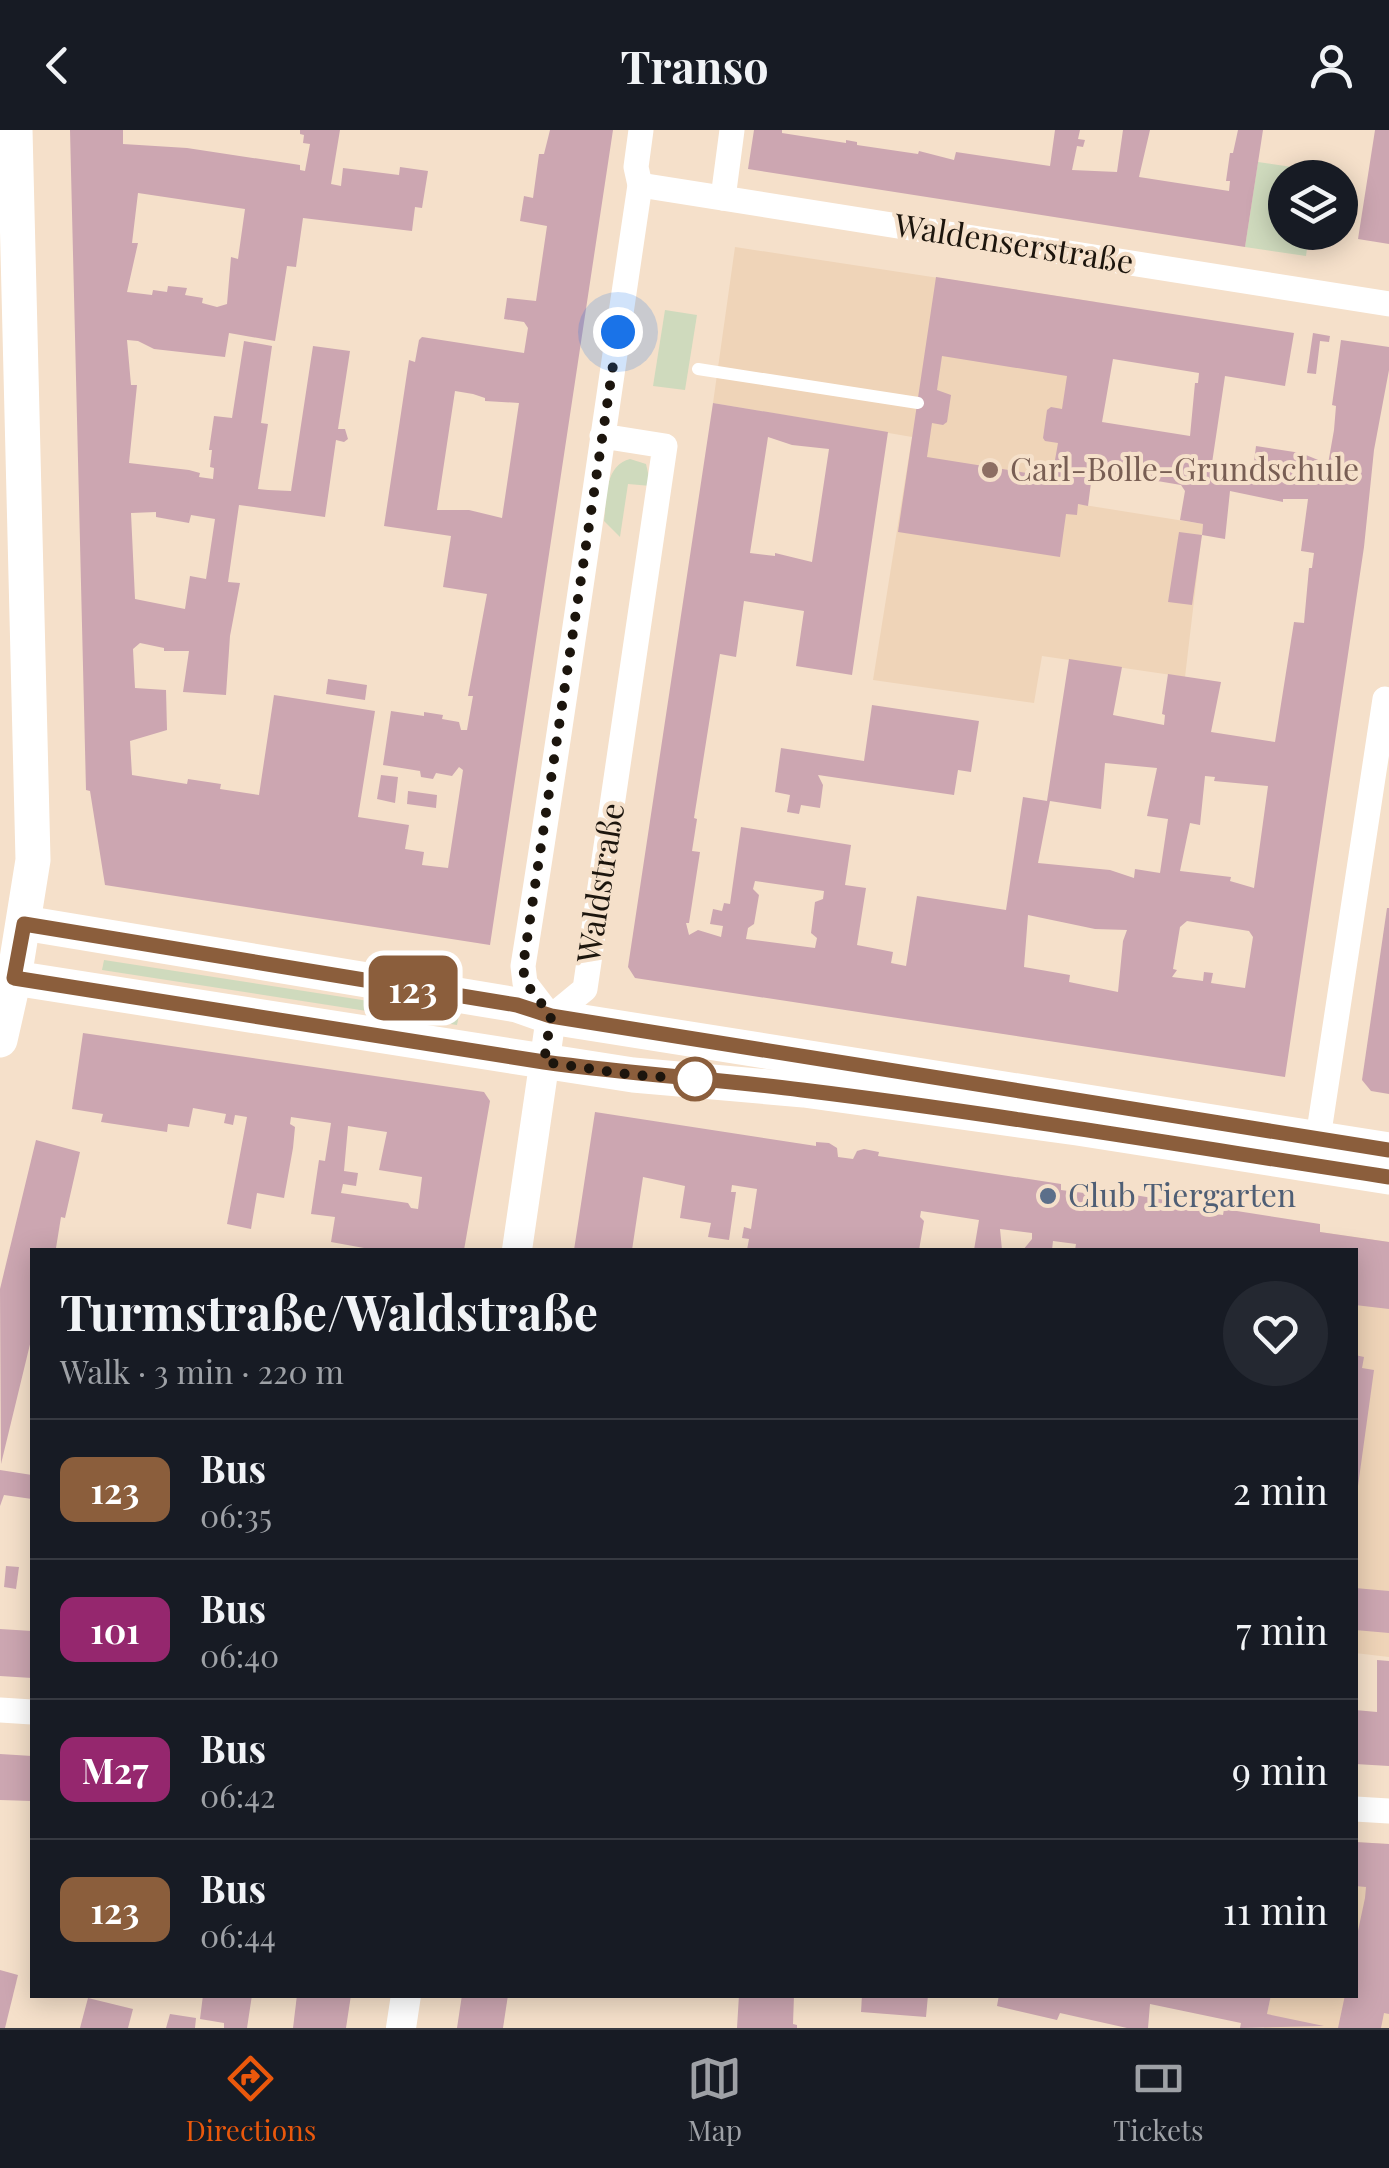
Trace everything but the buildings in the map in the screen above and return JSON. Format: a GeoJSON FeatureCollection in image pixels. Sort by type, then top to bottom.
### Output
{"type":"FeatureCollection","features":[{"type":"Feature","properties":{"kind":"main road"},"geometry":{"type":"LineString","coordinates":[[0,1040],[12,922],[33,860],[15,130]]}},
{"type":"Feature","properties":{"kind":"main road"},"geometry":{"type":"LineString","coordinates":[[12,922],[517,1005],[777,1069],[1077,1128],[1389,1177]]}},
{"type":"Feature","properties":{"kind":"main road"},"geometry":{"type":"LineString","coordinates":[[7,976],[633,1075],[777,1069],[1389,1150]]}},
{"type":"Feature","properties":{"kind":"street","name":"Waldstraße"},"geometry":{"type":"LineString","coordinates":[[602,436],[665,446],[584,990],[551,1016],[525,982],[523,966],[602,436],[640,185],[636,168],[642,130]]}},
{"type":"Feature","properties":{"kind":"street"},"geometry":{"type":"LineString","coordinates":[[724,198],[732,130]]}},
{"type":"Feature","properties":{"kind":"street","name":"Waldenserstraße"},"geometry":{"type":"LineString","coordinates":[[640,185],[1389,304]]}},
{"type":"Feature","properties":{"kind":"street"},"geometry":{"type":"LineString","coordinates":[[1318,1138],[1385,699]]}},
{"type":"Feature","properties":{"kind":"street"},"geometry":{"type":"LineString","coordinates":[[517,1248],[551,1016]]}},
{"type":"Feature","properties":{"kind":"street"},"geometry":{"type":"LineString","coordinates":[[0,1710],[30,1712]]}},
{"type":"Feature","properties":{"kind":"street"},"geometry":{"type":"LineString","coordinates":[[1358,1809],[1389,1811]]}},
{"type":"Feature","properties":{"kind":"street"},"geometry":{"type":"LineString","coordinates":[[401,2028],[406,1998]]}},
{"type":"Feature","properties":{"kind":"lane"},"geometry":{"type":"LineString","coordinates":[[698,369],[918,403]]}},
{"type":"Feature","properties":{"kind":"shaded area","name":"Carl-Bolle-Grundschule"},"geometry":{"type":"Polygon","coordinates":[[[735,247],[1096,302],[1077,515],[1078,504],[1203,524],[1185,677],[1042,656],[1034,703],[873,680],[912,437],[713,403],[735,247]]]}},
{"type":"Feature","properties":{"kind":"shaded area"},"geometry":{"type":"Polygon","coordinates":[[[1320,1232],[1389,1242],[1389,1657],[1358,1653],[1358,1248],[1317,1248],[1320,1232]]]}},
{"type":"Feature","properties":{"kind":"shaded area"},"geometry":{"type":"Polygon","coordinates":[[[1358,1842],[1389,1844],[1389,2028],[1264,2028],[1270,1998],[1358,1998],[1358,1842]]]}},
{"type":"Feature","properties":{"kind":"green space"},"geometry":{"type":"Polygon","coordinates":[[[1258,162],[1268,163],[1268,250],[1307,250],[1306,256],[1245,247],[1258,162]]]}},
{"type":"Feature","properties":{"kind":"green space"},"geometry":{"type":"Polygon","coordinates":[[[665,310],[697,315],[685,390],[653,386],[665,310]]]}},
{"type":"Feature","properties":{"kind":"green space"},"geometry":{"type":"Polygon","coordinates":[[[630,459],[646,464],[651,486],[628,484],[620,537],[604,521],[607,493],[615,468],[630,459]]]}},
{"type":"Feature","properties":{"kind":"green space"},"geometry":{"type":"Polygon","coordinates":[[[104,960],[459,1015],[457,1025],[102,970],[104,960]]]}},
{"type":"Feature","properties":{"kind":"bus line","name":"123"},"geometry":{"type":"LineString","coordinates":[[1389,1150],[551,1016],[517,1005],[24,924],[14,978],[633,1075],[804,1090],[1389,1177]]}},
{"type":"Feature","properties":{"kind":"place","name":"Carl-Bolle-Grundschule"},"geometry":{"type":"Point","coordinates":[990,470]}},
{"type":"Feature","properties":{"kind":"place","name":"Club Tiergarten"},"geometry":{"type":"Point","coordinates":[1048,1196]}},
{"type":"Feature","properties":{"kind":"route"},"geometry":{"type":"LineString","coordinates":[[618,332],[523,966],[525,982],[551,1016],[544,1062],[695,1079]]}}]}
